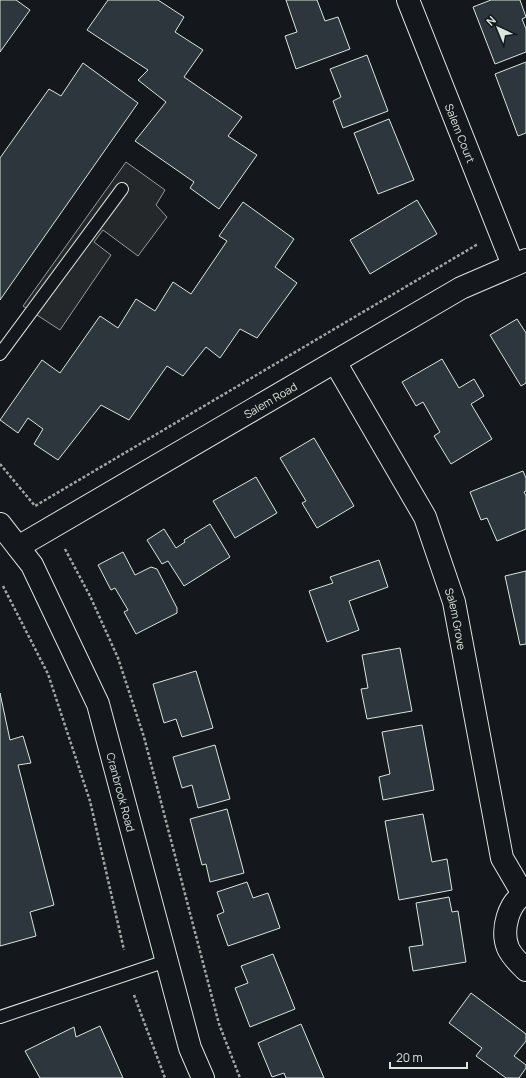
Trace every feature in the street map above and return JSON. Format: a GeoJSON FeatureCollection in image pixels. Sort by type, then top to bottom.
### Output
{"type":"FeatureCollection","features":[{"type":"Feature","properties":{"kind":"street","name":"Salem Court"},"geometry":{"type":"LineString","coordinates":[[408,0],[519,263]]}},
{"type":"Feature","properties":{"kind":"street","name":"Salem Road"},"geometry":{"type":"LineString","coordinates":[[18,547],[461,288],[519,263]]}},
{"type":"Feature","properties":{"kind":"street","name":"Salem Grove"},"geometry":{"type":"LineString","coordinates":[[335,362],[425,517],[454,602],[502,858],[525,894],[513,905],[507,919],[505,933],[508,948],[516,961],[526,970]]}},
{"type":"Feature","properties":{"kind":"street","name":"Cranbrook Road"},"geometry":{"type":"LineString","coordinates":[[0,524],[32,565],[98,704],[190,1048],[203,1078]]}},
{"type":"Feature","properties":{"kind":"lane"},"geometry":{"type":"LineString","coordinates":[[0,354],[122,189]]}},
{"type":"Feature","properties":{"kind":"lane"},"geometry":{"type":"LineString","coordinates":[[0,1017],[166,961]]}},
{"type":"Feature","properties":{"kind":"path"},"geometry":{"type":"LineString","coordinates":[[0,464],[35,506],[480,243]]}},
{"type":"Feature","properties":{"kind":"path"},"geometry":{"type":"LineString","coordinates":[[65,549],[90,596],[118,658],[144,737],[219,1024],[240,1078]]}},
{"type":"Feature","properties":{"kind":"path"},"geometry":{"type":"LineString","coordinates":[[3,586],[48,674],[53,689],[90,801],[124,950]]}},
{"type":"Feature","properties":{"kind":"path"},"geometry":{"type":"LineString","coordinates":[[134,995],[165,1078]]}},
{"type":"Feature","properties":{"kind":"shaded area"},"geometry":{"type":"Polygon","coordinates":[[[126,162],[165,190],[156,205],[167,217],[138,256],[103,230],[94,242],[111,255],[60,330],[23,306],[126,162]]]}},
{"type":"Feature","properties":{"kind":"building"},"geometry":{"type":"Polygon","coordinates":[[[0,0],[16,0],[30,10],[0,52],[0,0]]]}},
{"type":"Feature","properties":{"kind":"building"},"geometry":{"type":"Polygon","coordinates":[[[108,0],[158,0],[184,17],[175,32],[203,50],[184,77],[242,117],[228,136],[257,155],[219,209],[190,188],[194,182],[135,141],[166,102],[138,80],[148,70],[87,30],[108,0]]]}},
{"type":"Feature","properties":{"kind":"building"},"geometry":{"type":"Polygon","coordinates":[[[286,0],[317,0],[325,21],[338,17],[350,49],[296,69],[285,36],[297,32],[286,0]]]}},
{"type":"Feature","properties":{"kind":"building"},"geometry":{"type":"Polygon","coordinates":[[[491,0],[520,0],[526,17],[522,19],[526,29],[526,52],[495,64],[473,7],[491,0]]]}},
{"type":"Feature","properties":{"kind":"building"},"geometry":{"type":"Polygon","coordinates":[[[367,55],[388,111],[343,128],[333,101],[341,97],[330,69],[367,55]]]}},
{"type":"Feature","properties":{"kind":"building"},"geometry":{"type":"Polygon","coordinates":[[[526,62],[526,133],[518,136],[495,74],[526,62]]]}},
{"type":"Feature","properties":{"kind":"building"},"geometry":{"type":"Polygon","coordinates":[[[83,63],[138,103],[0,300],[0,158],[49,89],[61,96],[83,63]]]}},
{"type":"Feature","properties":{"kind":"building"},"geometry":{"type":"Polygon","coordinates":[[[389,119],[414,180],[378,194],[354,133],[389,119]]]}},
{"type":"Feature","properties":{"kind":"building"},"geometry":{"type":"Polygon","coordinates":[[[417,200],[437,234],[370,274],[350,240],[417,200]]]}},
{"type":"Feature","properties":{"kind":"building"},"geometry":{"type":"Polygon","coordinates":[[[243,202],[294,239],[275,267],[297,283],[257,338],[240,329],[220,358],[206,347],[183,376],[167,366],[129,420],[101,405],[58,460],[34,444],[43,429],[28,418],[18,433],[0,420],[42,360],[60,373],[100,316],[118,328],[136,299],[155,311],[173,282],[191,294],[227,241],[219,236],[243,202]]]}},
{"type":"Feature","properties":{"kind":"building"},"geometry":{"type":"Polygon","coordinates":[[[517,319],[526,333],[526,383],[521,386],[490,335],[517,319]]]}},
{"type":"Feature","properties":{"kind":"building"},"geometry":{"type":"Polygon","coordinates":[[[442,359],[459,388],[474,379],[484,396],[471,404],[492,439],[451,464],[434,436],[440,432],[423,402],[416,406],[402,382],[442,359]]]}},
{"type":"Feature","properties":{"kind":"building"},"geometry":{"type":"Polygon","coordinates":[[[314,438],[354,506],[317,528],[302,503],[306,501],[280,458],[314,438]]]}},
{"type":"Feature","properties":{"kind":"building"},"geometry":{"type":"Polygon","coordinates":[[[523,471],[526,478],[526,491],[524,492],[526,496],[526,529],[497,541],[487,518],[481,520],[470,492],[523,471]]]}},
{"type":"Feature","properties":{"kind":"building"},"geometry":{"type":"Polygon","coordinates":[[[256,477],[277,513],[235,538],[213,501],[256,477]]]}},
{"type":"Feature","properties":{"kind":"building"},"geometry":{"type":"Polygon","coordinates":[[[210,524],[230,557],[184,586],[168,561],[162,564],[147,540],[164,529],[176,548],[185,542],[184,540],[210,524]]]}},
{"type":"Feature","properties":{"kind":"building"},"geometry":{"type":"Polygon","coordinates":[[[123,552],[135,575],[151,567],[157,569],[177,608],[177,613],[136,634],[124,612],[128,610],[115,588],[111,590],[98,565],[123,552]]]}},
{"type":"Feature","properties":{"kind":"building"},"geometry":{"type":"Polygon","coordinates":[[[379,560],[388,587],[349,601],[359,630],[327,642],[309,591],[333,583],[330,577],[379,560]]]}},
{"type":"Feature","properties":{"kind":"building"},"geometry":{"type":"Polygon","coordinates":[[[526,571],[526,644],[520,645],[505,576],[526,571]]]}},
{"type":"Feature","properties":{"kind":"building"},"geometry":{"type":"Polygon","coordinates":[[[400,648],[412,711],[367,719],[361,689],[368,688],[362,655],[400,648]]]}},
{"type":"Feature","properties":{"kind":"building"},"geometry":{"type":"Polygon","coordinates":[[[196,671],[213,728],[182,737],[176,719],[164,723],[153,684],[196,671]]]}},
{"type":"Feature","properties":{"kind":"building"},"geometry":{"type":"Polygon","coordinates":[[[0,693],[10,740],[23,736],[31,763],[18,765],[54,905],[30,912],[36,936],[0,946],[0,693]]]}},
{"type":"Feature","properties":{"kind":"building"},"geometry":{"type":"Polygon","coordinates":[[[422,725],[434,790],[383,800],[379,777],[390,774],[382,732],[422,725]]]}},
{"type":"Feature","properties":{"kind":"building"},"geometry":{"type":"Polygon","coordinates":[[[215,745],[230,799],[198,808],[192,785],[182,788],[173,757],[215,745]]]}},
{"type":"Feature","properties":{"kind":"building"},"geometry":{"type":"Polygon","coordinates":[[[227,809],[244,873],[210,882],[206,864],[202,865],[190,819],[227,809]]]}},
{"type":"Feature","properties":{"kind":"building"},"geometry":{"type":"Polygon","coordinates":[[[423,814],[432,862],[447,859],[452,890],[399,900],[385,821],[423,814]]]}},
{"type":"Feature","properties":{"kind":"building"},"geometry":{"type":"Polygon","coordinates":[[[247,882],[253,898],[268,893],[280,928],[228,946],[217,915],[224,912],[217,892],[247,882]]]}},
{"type":"Feature","properties":{"kind":"building"},"geometry":{"type":"Polygon","coordinates":[[[449,897],[452,912],[458,911],[466,962],[413,971],[409,947],[423,945],[416,903],[449,897]]]}},
{"type":"Feature","properties":{"kind":"building"},"geometry":{"type":"Polygon","coordinates":[[[273,954],[295,1009],[250,1027],[235,988],[248,983],[241,966],[273,954]]]}},
{"type":"Feature","properties":{"kind":"building"},"geometry":{"type":"Polygon","coordinates":[[[471,993],[526,1034],[526,1041],[514,1056],[526,1065],[526,1068],[519,1078],[506,1078],[476,1056],[482,1048],[449,1023],[471,993]]]}},
{"type":"Feature","properties":{"kind":"building"},"geometry":{"type":"Polygon","coordinates":[[[301,1024],[324,1078],[286,1078],[284,1073],[272,1077],[258,1043],[301,1024]]]}},
{"type":"Feature","properties":{"kind":"building"},"geometry":{"type":"Polygon","coordinates":[[[100,1026],[123,1078],[40,1078],[25,1051],[74,1027],[76,1037],[100,1026]]]}}]}
